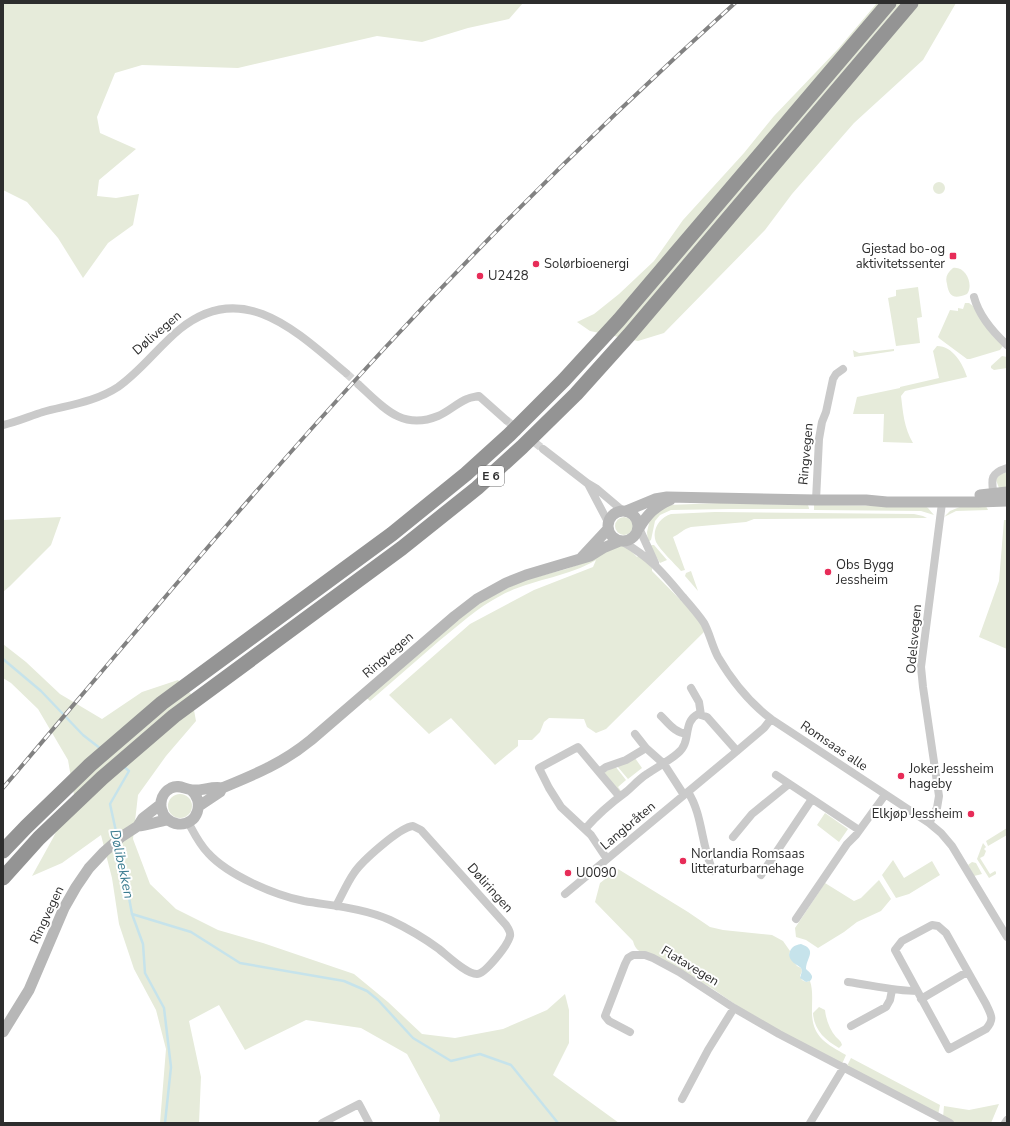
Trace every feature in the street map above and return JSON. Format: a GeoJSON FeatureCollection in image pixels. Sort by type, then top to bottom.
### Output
{"type":"FeatureCollection","features":[{"type":"Feature","properties":{"kind":"highway","name":"E 6"},"geometry":{"type":"LineString","coordinates":[[3,851],[90,765],[162,703],[392,534],[466,474],[509,435],[564,380],[619,320],[889,3]]}},
{"type":"Feature","properties":{"kind":"highway","name":"E 6"},"geometry":{"type":"LineString","coordinates":[[3,878],[40,838],[102,778],[174,716],[402,548],[477,488],[528,442],[576,394],[630,335],[911,3]]}},
{"type":"Feature","properties":{"kind":"main road","name":"Ringvegen"},"geometry":{"type":"LineString","coordinates":[[625,511],[655,499],[667,497],[866,500],[942,503],[994,497],[1007,492]]}},
{"type":"Feature","properties":{"kind":"main road","name":"Ringvegen"},"geometry":{"type":"LineString","coordinates":[[866,500],[887,496],[977,496],[994,497],[1007,501]]}},
{"type":"Feature","properties":{"kind":"main road","name":"Ringvegen"},"geometry":{"type":"LineString","coordinates":[[638,528],[647,515],[656,507],[679,497]]}},
{"type":"Feature","properties":{"kind":"main road"},"geometry":{"type":"LineString","coordinates":[[581,559],[608,525],[614,514],[625,511],[636,518],[638,528],[633,538],[622,542],[610,535],[608,525]]}},
{"type":"Feature","properties":{"kind":"main road","name":"Ringvegen"},"geometry":{"type":"LineString","coordinates":[[191,790],[217,787],[222,788],[270,768],[288,758],[455,616],[484,595],[506,583],[526,575],[590,556],[603,548],[622,542]]}},
{"type":"Feature","properties":{"kind":"main road"},"geometry":{"type":"LineString","coordinates":[[182,786],[191,790],[197,798],[199,806],[195,817],[182,824],[176,824],[168,820],[162,812],[161,804],[164,795],[172,788],[182,786]]}},
{"type":"Feature","properties":{"kind":"main road","name":"Ringvegen"},"geometry":{"type":"LineString","coordinates":[[199,806],[220,792],[222,788]]}},
{"type":"Feature","properties":{"kind":"main road","name":"Ringvegen"},"geometry":{"type":"LineString","coordinates":[[3,1032],[29,990],[64,908],[89,868],[104,852],[138,826],[143,818],[161,804]]}},
{"type":"Feature","properties":{"kind":"main road","name":"Ringvegen"},"geometry":{"type":"LineString","coordinates":[[138,826],[159,820],[168,820]]}},
{"type":"Feature","properties":{"kind":"street"},"geometry":{"type":"LineString","coordinates":[[974,297],[978,309],[986,322],[1007,345]]}},
{"type":"Feature","properties":{"kind":"street","name":"Dølivegen"},"geometry":{"type":"LineString","coordinates":[[3,425],[26,419],[42,412],[100,397],[118,387],[128,379],[180,329],[203,314],[224,308],[243,309],[263,313],[284,324],[346,373]]}},
{"type":"Feature","properties":{"kind":"street","name":"Ringvegen"},"geometry":{"type":"LineString","coordinates":[[816,500],[819,439],[822,422],[826,412],[833,379],[836,374],[843,369]]}},
{"type":"Feature","properties":{"kind":"street"},"geometry":{"type":"LineString","coordinates":[[359,385],[391,414],[406,419],[418,421],[438,416],[467,399],[479,396],[506,420]]}},
{"type":"Feature","properties":{"kind":"street"},"geometry":{"type":"LineString","coordinates":[[543,449],[625,511]]}},
{"type":"Feature","properties":{"kind":"street"},"geometry":{"type":"LineString","coordinates":[[994,497],[992,480],[994,474],[1007,468]]}},
{"type":"Feature","properties":{"kind":"street"},"geometry":{"type":"LineString","coordinates":[[587,483],[608,525]]}},
{"type":"Feature","properties":{"kind":"street","name":"Odelsvegen"},"geometry":{"type":"LineString","coordinates":[[929,823],[937,808],[939,796],[922,687],[921,667],[942,503]]}},
{"type":"Feature","properties":{"kind":"street","name":"Romsaas alle"},"geometry":{"type":"LineString","coordinates":[[638,528],[657,566]]}},
{"type":"Feature","properties":{"kind":"street","name":"Romsaas alle"},"geometry":{"type":"LineString","coordinates":[[622,542],[640,552],[657,566],[699,616],[718,657],[744,693],[758,709],[884,795],[929,823],[941,833],[952,846],[1007,937]]}},
{"type":"Feature","properties":{"kind":"street"},"geometry":{"type":"LineString","coordinates":[[691,688],[699,702],[701,715]]}},
{"type":"Feature","properties":{"kind":"street"},"geometry":{"type":"LineString","coordinates":[[585,829],[598,814],[619,796],[683,749],[686,744],[689,726],[694,717],[701,715],[707,717],[737,751]]}},
{"type":"Feature","properties":{"kind":"street"},"geometry":{"type":"LineString","coordinates":[[661,716],[676,731],[682,734],[687,734]]}},
{"type":"Feature","properties":{"kind":"street","name":"Langbråten"},"geometry":{"type":"LineString","coordinates":[[565,894],[737,751],[764,728],[771,719]]}},
{"type":"Feature","properties":{"kind":"street"},"geometry":{"type":"LineString","coordinates":[[635,734],[646,748],[664,764],[695,805],[709,861],[713,871]]}},
{"type":"Feature","properties":{"kind":"street"},"geometry":{"type":"LineString","coordinates":[[607,859],[591,835],[561,807],[539,768],[578,747],[619,796]]}},
{"type":"Feature","properties":{"kind":"street"},"geometry":{"type":"LineString","coordinates":[[599,772],[606,767],[626,760],[646,748]]}},
{"type":"Feature","properties":{"kind":"street"},"geometry":{"type":"LineString","coordinates":[[776,775],[859,830]]}},
{"type":"Feature","properties":{"kind":"street"},"geometry":{"type":"LineString","coordinates":[[733,837],[752,814],[789,784]]}},
{"type":"Feature","properties":{"kind":"street"},"geometry":{"type":"LineString","coordinates":[[796,919],[847,844],[884,795]]}},
{"type":"Feature","properties":{"kind":"street"},"geometry":{"type":"LineString","coordinates":[[761,875],[812,799]]}},
{"type":"Feature","properties":{"kind":"street","name":"Døliringen"},"geometry":{"type":"LineString","coordinates":[[188,822],[200,844],[208,854],[222,865],[258,886],[303,901],[369,913],[390,920],[410,931],[472,973],[480,973],[487,969],[510,936],[510,932],[506,925],[421,830],[413,826],[404,828],[366,859],[354,872],[336,906]]}},
{"type":"Feature","properties":{"kind":"street"},"geometry":{"type":"LineString","coordinates":[[932,925],[938,926],[946,933],[968,972],[986,1004],[992,1021],[986,1030],[949,1049],[895,950],[902,941],[932,925]]}},
{"type":"Feature","properties":{"kind":"street","name":"Flatavegen"},"geometry":{"type":"LineString","coordinates":[[630,1032],[609,1021],[605,1016],[628,958],[633,955],[645,955],[654,958],[679,972],[734,1008],[780,1034],[950,1123]]}},
{"type":"Feature","properties":{"kind":"street"},"geometry":{"type":"LineString","coordinates":[[921,999],[968,972]]}},
{"type":"Feature","properties":{"kind":"street"},"geometry":{"type":"LineString","coordinates":[[848,982],[872,985],[892,990],[916,991]]}},
{"type":"Feature","properties":{"kind":"street"},"geometry":{"type":"LineString","coordinates":[[851,1026],[886,1007],[890,1000],[892,990]]}},
{"type":"Feature","properties":{"kind":"street"},"geometry":{"type":"LineString","coordinates":[[682,1099],[708,1050],[734,1008]]}},
{"type":"Feature","properties":{"kind":"street"},"geometry":{"type":"LineString","coordinates":[[810,1123],[844,1067]]}},
{"type":"Feature","properties":{"kind":"street"},"geometry":{"type":"LineString","coordinates":[[322,1123],[360,1104],[369,1123]]}},
{"type":"Feature","properties":{"kind":"green space"},"geometry":{"type":"Polygon","coordinates":[[[3,3],[523,3],[509,19],[468,28],[422,42],[377,36],[238,68],[142,65],[115,73],[97,117],[100,133],[136,149],[99,180],[97,196],[116,198],[139,194],[133,225],[108,243],[83,278],[58,238],[27,202],[3,190],[3,3]]]}},
{"type":"Feature","properties":{"kind":"green space"},"geometry":{"type":"Polygon","coordinates":[[[877,3],[956,3],[923,60],[854,123],[792,194],[765,230],[664,333],[638,341],[590,331],[577,322],[594,314],[619,294],[654,261],[683,220],[744,153],[774,116],[838,49],[877,3]]]}},
{"type":"Feature","properties":{"kind":"green space"},"geometry":{"type":"Polygon","coordinates":[[[937,182],[941,182],[945,188],[941,194],[937,194],[933,190],[933,186],[937,182]]]}},
{"type":"Feature","properties":{"kind":"green space"},"geometry":{"type":"Polygon","coordinates":[[[953,268],[962,270],[968,277],[969,281],[970,286],[967,294],[959,297],[951,295],[946,282],[948,273],[953,268]]]}},
{"type":"Feature","properties":{"kind":"green space"},"geometry":{"type":"Polygon","coordinates":[[[918,287],[922,317],[917,318],[920,343],[896,346],[888,298],[896,296],[896,290],[918,287]]]}},
{"type":"Feature","properties":{"kind":"green space"},"geometry":{"type":"Polygon","coordinates":[[[965,303],[969,303],[973,306],[978,315],[1003,346],[1000,350],[967,359],[938,337],[950,310],[958,311],[958,308],[963,309],[965,303]]]}},
{"type":"Feature","properties":{"kind":"green space"},"geometry":{"type":"Polygon","coordinates":[[[937,346],[948,349],[952,352],[960,361],[967,377],[905,391],[901,396],[903,414],[913,443],[883,442],[884,414],[853,414],[857,397],[939,378],[933,351],[937,346]]]}},
{"type":"Feature","properties":{"kind":"green space"},"geometry":{"type":"Polygon","coordinates":[[[894,349],[894,351],[854,357],[853,350],[859,353],[894,349]]]}},
{"type":"Feature","properties":{"kind":"green space"},"geometry":{"type":"Polygon","coordinates":[[[1002,356],[1007,357],[1007,368],[994,370],[991,368],[991,366],[1002,356]]]}},
{"type":"Feature","properties":{"kind":"green space"},"geometry":{"type":"Polygon","coordinates":[[[1007,472],[1007,490],[999,488],[996,480],[999,475],[1007,472]]]}},
{"type":"Feature","properties":{"kind":"green space"},"geometry":{"type":"Polygon","coordinates":[[[721,503],[808,505],[809,509],[671,510],[660,515],[655,521],[651,540],[648,542],[647,532],[650,519],[668,505],[721,503]]]}},
{"type":"Feature","properties":{"kind":"green space"},"geometry":{"type":"Polygon","coordinates":[[[814,505],[925,506],[934,515],[921,511],[814,510],[814,505]]]}},
{"type":"Feature","properties":{"kind":"green space"},"geometry":{"type":"Polygon","coordinates":[[[962,506],[986,506],[988,510],[956,511],[944,517],[950,511],[962,506]]]}},
{"type":"Feature","properties":{"kind":"green space"},"geometry":{"type":"Polygon","coordinates":[[[715,512],[914,514],[927,518],[754,519],[746,522],[691,527],[673,537],[685,570],[681,571],[656,542],[655,533],[660,521],[671,514],[715,512]]]}},
{"type":"Feature","properties":{"kind":"green space"},"geometry":{"type":"Polygon","coordinates":[[[61,517],[51,545],[3,592],[3,520],[61,517]]]}},
{"type":"Feature","properties":{"kind":"green space"},"geometry":{"type":"Polygon","coordinates":[[[624,517],[630,520],[633,526],[630,532],[624,535],[618,532],[615,526],[618,520],[624,517]]]}},
{"type":"Feature","properties":{"kind":"green space"},"geometry":{"type":"Polygon","coordinates":[[[1004,520],[1007,520],[1007,649],[979,637],[999,581],[1004,520]]]}},
{"type":"Feature","properties":{"kind":"green space"},"geometry":{"type":"Polygon","coordinates":[[[612,531],[637,557],[639,555],[652,568],[652,571],[708,628],[606,729],[596,733],[587,727],[584,719],[549,718],[544,722],[540,732],[532,740],[518,740],[518,746],[495,765],[451,718],[429,734],[389,695],[470,624],[534,590],[593,567],[596,560],[573,571],[512,590],[500,596],[468,617],[370,701],[367,698],[464,615],[484,600],[522,581],[583,563],[602,551],[612,531]]]}},
{"type":"Feature","properties":{"kind":"green space"},"geometry":{"type":"Polygon","coordinates":[[[654,545],[667,560],[660,563],[650,546],[654,545]]]}},
{"type":"Feature","properties":{"kind":"green space"},"geometry":{"type":"Polygon","coordinates":[[[691,571],[698,591],[685,576],[686,573],[691,571]]]}},
{"type":"Feature","properties":{"kind":"green space"},"geometry":{"type":"Polygon","coordinates":[[[3,644],[26,662],[60,694],[102,719],[142,692],[178,680],[191,694],[196,721],[166,756],[138,795],[133,839],[150,884],[176,909],[218,930],[263,943],[354,974],[388,1002],[422,1034],[455,1038],[503,1029],[547,1010],[565,994],[569,1010],[569,1043],[553,1075],[619,1123],[439,1123],[440,1115],[407,1054],[361,1028],[306,1020],[245,1050],[219,1005],[189,1021],[201,1077],[199,1123],[160,1123],[166,1049],[156,1010],[134,969],[119,924],[112,878],[101,835],[62,863],[32,876],[74,795],[68,760],[38,709],[11,683],[3,678],[3,644]]]}},
{"type":"Feature","properties":{"kind":"green space"},"geometry":{"type":"Polygon","coordinates":[[[635,758],[642,768],[628,779],[617,766],[635,758]]]}},
{"type":"Feature","properties":{"kind":"green space"},"geometry":{"type":"Polygon","coordinates":[[[615,766],[626,780],[618,787],[621,791],[619,791],[604,773],[615,766]]]}},
{"type":"Feature","properties":{"kind":"green space"},"geometry":{"type":"Polygon","coordinates":[[[180,794],[188,798],[192,806],[188,814],[180,818],[172,814],[168,806],[172,798],[180,794]]]}},
{"type":"Feature","properties":{"kind":"green space"},"geometry":{"type":"Polygon","coordinates":[[[825,813],[848,829],[839,842],[817,825],[825,813]]]}},
{"type":"Feature","properties":{"kind":"green space"},"geometry":{"type":"Polygon","coordinates":[[[1007,828],[1007,835],[988,846],[986,841],[1007,828]]]}},
{"type":"Feature","properties":{"kind":"green space"},"geometry":{"type":"Polygon","coordinates":[[[983,843],[986,847],[984,849],[986,851],[984,856],[980,858],[990,874],[995,871],[996,872],[996,874],[989,878],[977,859],[983,843]]]}},
{"type":"Feature","properties":{"kind":"green space"},"geometry":{"type":"Polygon","coordinates":[[[893,860],[904,878],[932,861],[940,875],[909,894],[896,898],[882,875],[893,860]]]}},
{"type":"Feature","properties":{"kind":"green space"},"geometry":{"type":"Polygon","coordinates":[[[972,862],[976,863],[982,874],[974,876],[968,865],[972,862]]]}},
{"type":"Feature","properties":{"kind":"green space"},"geometry":{"type":"Polygon","coordinates":[[[618,869],[710,927],[723,930],[772,935],[783,941],[790,951],[789,955],[797,966],[801,968],[802,971],[800,976],[802,980],[806,982],[810,981],[812,991],[812,1018],[814,1026],[821,1038],[832,1047],[846,1055],[842,1064],[773,1028],[713,989],[648,953],[638,950],[633,941],[595,902],[600,883],[618,869]]]}},
{"type":"Feature","properties":{"kind":"green space"},"geometry":{"type":"Polygon","coordinates":[[[879,880],[891,899],[881,911],[857,922],[818,948],[806,940],[796,937],[795,928],[825,883],[854,901],[861,898],[879,880]]]}},
{"type":"Feature","properties":{"kind":"green space"},"geometry":{"type":"Polygon","coordinates":[[[819,1007],[825,1010],[830,1028],[841,1042],[842,1045],[839,1048],[829,1042],[821,1034],[816,1025],[813,1013],[819,1007]]]}},
{"type":"Feature","properties":{"kind":"green space"},"geometry":{"type":"Polygon","coordinates":[[[851,1058],[940,1105],[938,1115],[847,1066],[851,1058]]]}},
{"type":"Feature","properties":{"kind":"green space"},"geometry":{"type":"Polygon","coordinates":[[[999,1104],[991,1123],[954,1123],[943,1117],[944,1106],[969,1110],[999,1104]]]}},
{"type":"Feature","properties":{"kind":"water"},"geometry":{"type":"Polygon","coordinates":[[[801,944],[806,946],[810,952],[806,969],[812,978],[810,981],[806,982],[800,978],[802,971],[801,968],[792,961],[789,955],[790,950],[793,947],[801,944]]]}},
{"type":"Feature","properties":{"kind":"waterway","name":"Dølibekken"},"geometry":{"type":"LineString","coordinates":[[3,659],[41,691],[83,735],[101,749]]}},
{"type":"Feature","properties":{"kind":"waterway","name":"Dølibekken"},"geometry":{"type":"LineString","coordinates":[[117,836],[110,804],[129,771],[123,766]]}},
{"type":"Feature","properties":{"kind":"waterway","name":"Dølibekken"},"geometry":{"type":"LineString","coordinates":[[119,843],[132,914],[143,944],[145,973],[164,1008],[171,1067],[165,1123]]}},
{"type":"Feature","properties":{"kind":"waterway"},"geometry":{"type":"LineString","coordinates":[[132,914],[191,932],[240,963],[344,981],[367,991],[378,1000],[413,1038],[451,1061],[480,1054],[511,1065],[558,1123]]}},
{"type":"Feature","properties":{"kind":"tunnel"},"geometry":{"type":"LineString","coordinates":[[346,373],[359,385]]}},
{"type":"Feature","properties":{"kind":"tunnel"},"geometry":{"type":"LineString","coordinates":[[506,420],[543,449]]}},
{"type":"Feature","properties":{"kind":"railway"},"geometry":{"type":"LineString","coordinates":[[3,788],[237,513],[382,351],[467,261],[554,173],[735,3]]}},
{"type":"Feature","properties":{"kind":"place","name":"Gjestad bo-og aktivitetssenter"},"geometry":{"type":"Point","coordinates":[953,256]}},
{"type":"Feature","properties":{"kind":"place","name":"Solørbioenergi"},"geometry":{"type":"Point","coordinates":[536,264]}},
{"type":"Feature","properties":{"kind":"place","name":"U2428"},"geometry":{"type":"Point","coordinates":[480,276]}},
{"type":"Feature","properties":{"kind":"place","name":"Obs Bygg Jessheim"},"geometry":{"type":"Point","coordinates":[828,572]}},
{"type":"Feature","properties":{"kind":"place","name":"Joker Jessheim hageby"},"geometry":{"type":"Point","coordinates":[901,776]}},
{"type":"Feature","properties":{"kind":"place","name":"Elkjøp Jessheim"},"geometry":{"type":"Point","coordinates":[971,814]}},
{"type":"Feature","properties":{"kind":"place","name":"Norlandia Romsaas litteraturbarnehage"},"geometry":{"type":"Point","coordinates":[683,861]}},
{"type":"Feature","properties":{"kind":"place","name":"U0090"},"geometry":{"type":"Point","coordinates":[568,873]}}]}
